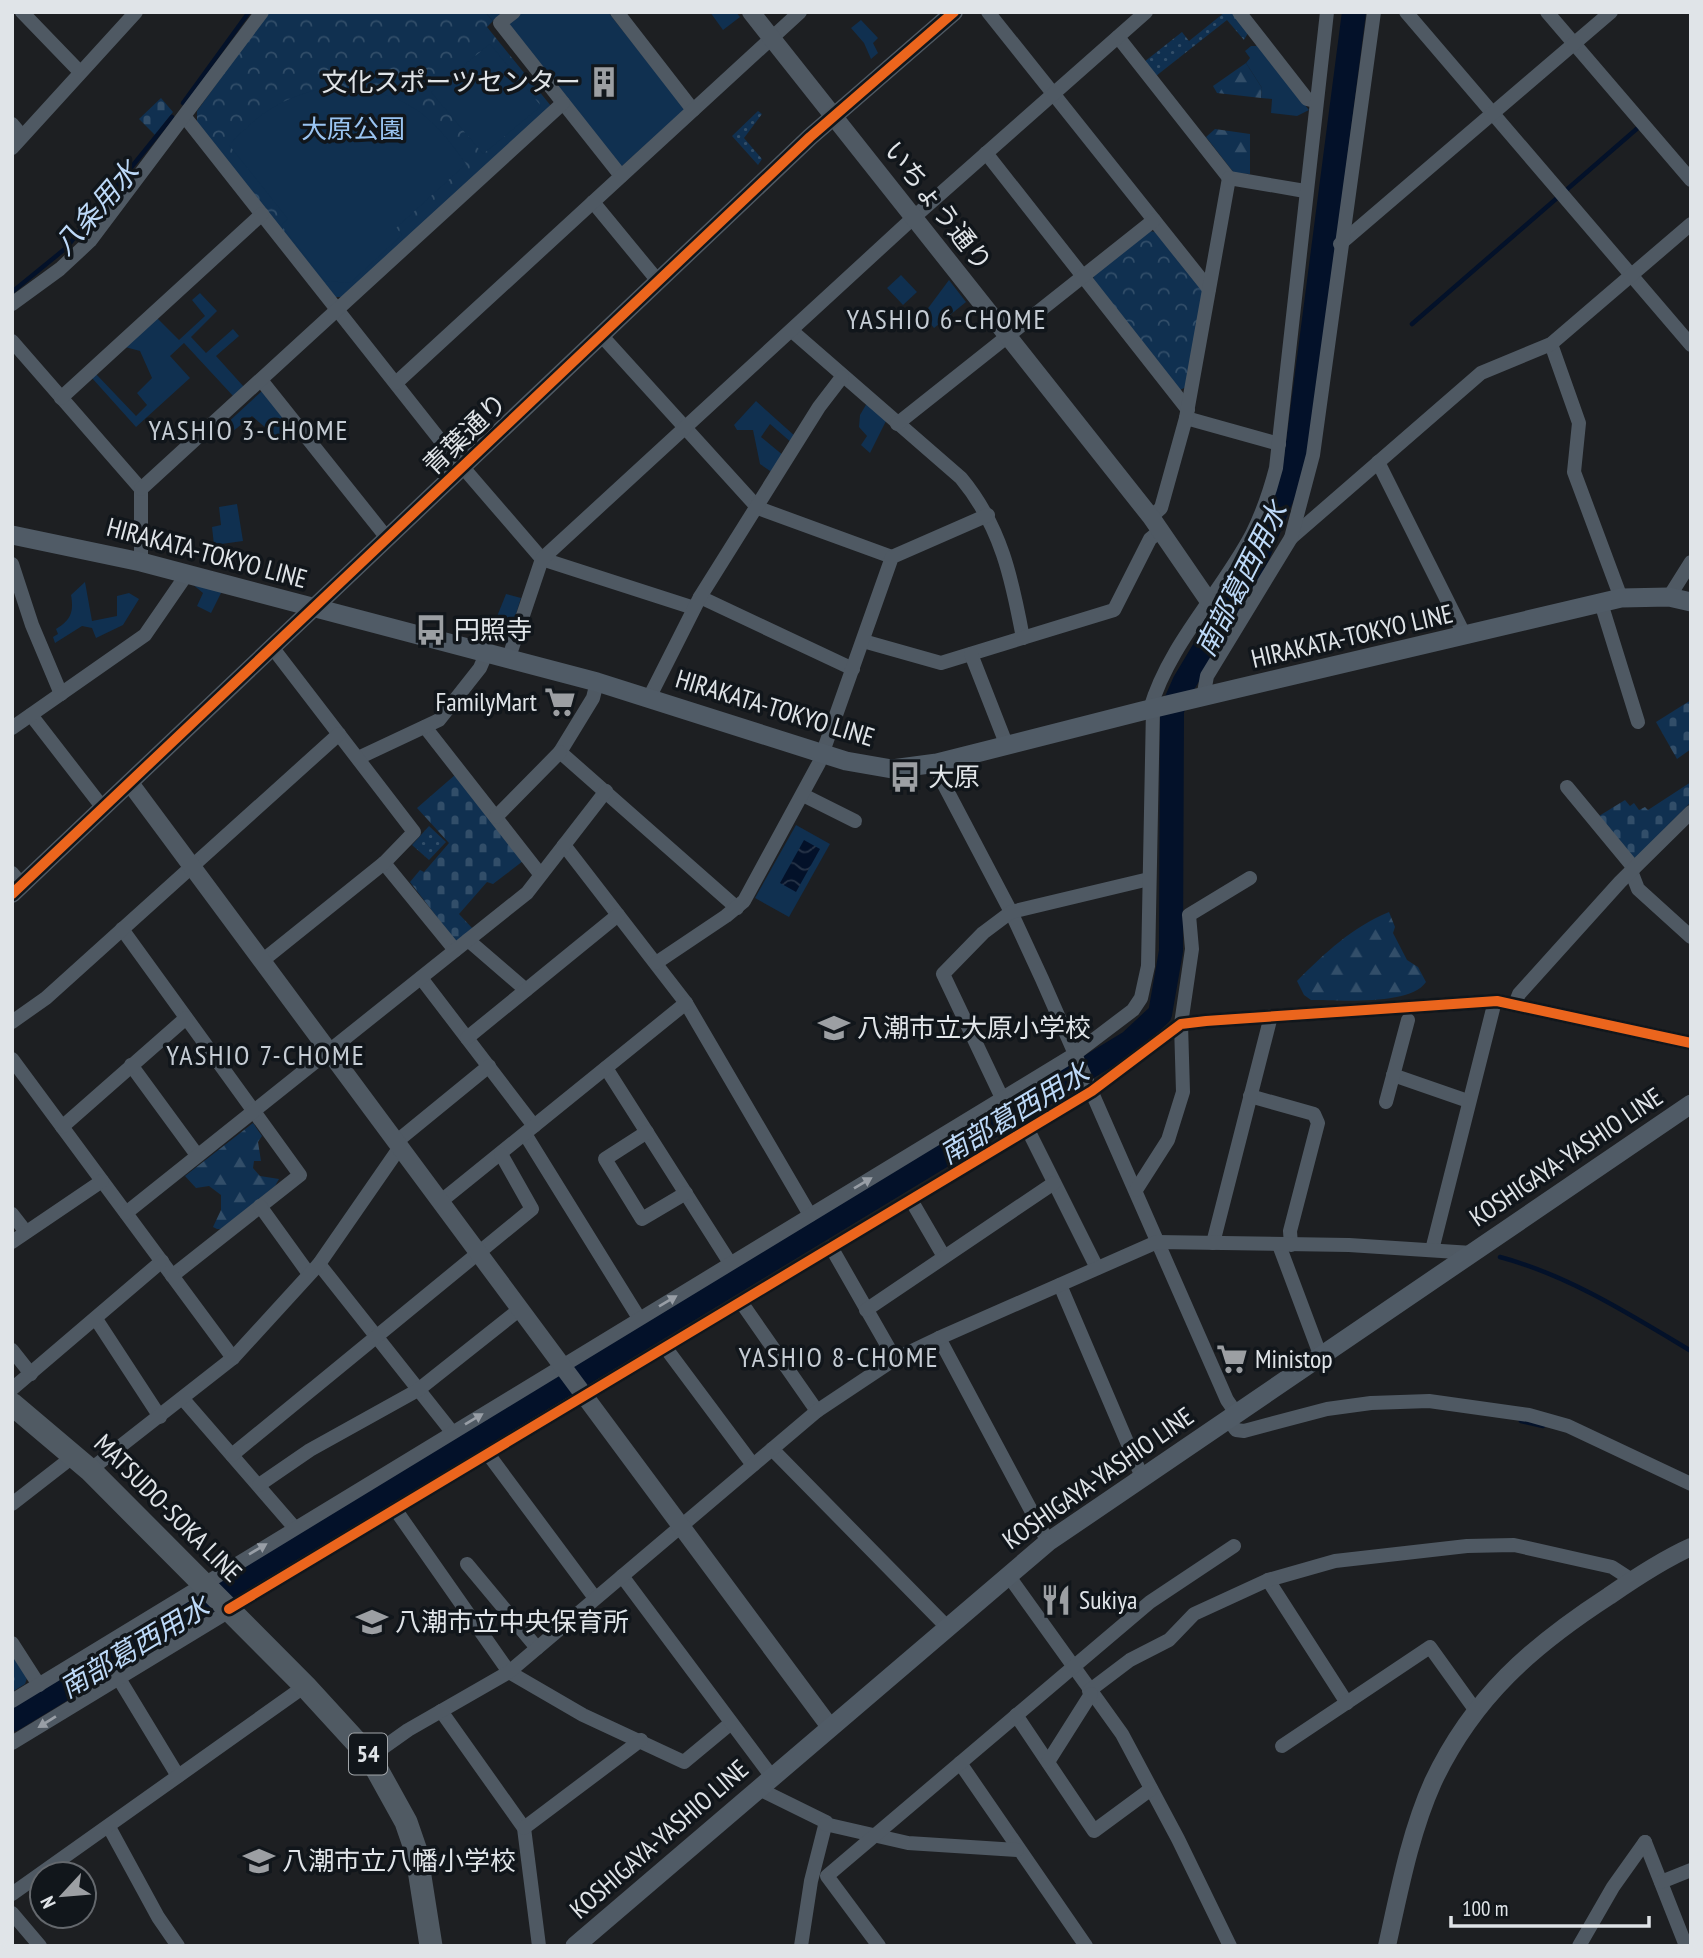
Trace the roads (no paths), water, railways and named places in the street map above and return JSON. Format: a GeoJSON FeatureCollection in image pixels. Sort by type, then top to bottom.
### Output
{"type":"FeatureCollection","features":[{"type":"Feature","properties":{"kind":"main road","name":"HIRAKATA-TOKYO LINE"},"geometry":{"type":"LineString","coordinates":[[12,535],[141,562],[650,696],[846,761],[892,769],[937,763],[1154,708],[1621,598],[1669,597],[1691,602]]}},
{"type":"Feature","properties":{"kind":"main road","name":"KOSHIGAYA-YASHIO LINE"},"geometry":{"type":"LineString","coordinates":[[575,1946],[1048,1542],[1691,1104]]}},
{"type":"Feature","properties":{"kind":"main road","name":"MATSUDO-SOKA LINE"},"geometry":{"type":"LineString","coordinates":[[12,1404],[83,1463],[305,1686],[370,1757],[406,1822],[416,1851],[431,1946]]}},
{"type":"Feature","properties":{"kind":"street"},"geometry":{"type":"LineString","coordinates":[[22,12],[79,71]]}},
{"type":"Feature","properties":{"kind":"street"},"geometry":{"type":"LineString","coordinates":[[17,142],[79,71],[136,12]]}},
{"type":"Feature","properties":{"kind":"street"},"geometry":{"type":"LineString","coordinates":[[12,304],[60,269],[90,241],[262,12]]}},
{"type":"Feature","properties":{"kind":"street"},"geometry":{"type":"LineString","coordinates":[[514,12],[500,23],[621,176]]}},
{"type":"Feature","properties":{"kind":"street"},"geometry":{"type":"LineString","coordinates":[[617,12],[693,110]]}},
{"type":"Feature","properties":{"kind":"street","name":"いちょう通り"},"geometry":{"type":"LineString","coordinates":[[751,12],[1156,523],[1208,600]]}},
{"type":"Feature","properties":{"kind":"street"},"geometry":{"type":"LineString","coordinates":[[396,383],[800,12]]}},
{"type":"Feature","properties":{"kind":"street","name":"青葉通り"},"geometry":{"type":"LineString","coordinates":[[15,884],[130,783],[833,116],[954,12]]}},
{"type":"Feature","properties":{"kind":"street"},"geometry":{"type":"LineString","coordinates":[[988,12],[1209,289]]}},
{"type":"Feature","properties":{"kind":"street"},"geometry":{"type":"LineString","coordinates":[[508,660],[542,559],[913,218],[1146,12]]}},
{"type":"Feature","properties":{"kind":"street"},"geometry":{"type":"LineString","coordinates":[[1239,12],[1307,99],[1315,101]]}},
{"type":"Feature","properties":{"kind":"street"},"geometry":{"type":"LineString","coordinates":[[12,1701],[205,1585],[293,1527],[1002,1098],[1076,1057],[1133,1010],[1141,998],[1148,966],[1154,708],[1160,685],[1208,600],[1251,536],[1266,506],[1279,444],[1327,12]]}},
{"type":"Feature","properties":{"kind":"street"},"geometry":{"type":"LineString","coordinates":[[1197,699],[1207,676],[1291,538],[1313,455],[1374,12]]}},
{"type":"Feature","properties":{"kind":"street"},"geometry":{"type":"LineString","coordinates":[[1406,12],[1691,345]]}},
{"type":"Feature","properties":{"kind":"street"},"geometry":{"type":"LineString","coordinates":[[1547,12],[1691,180]]}},
{"type":"Feature","properties":{"kind":"street"},"geometry":{"type":"LineString","coordinates":[[1340,244],[1611,12]]}},
{"type":"Feature","properties":{"kind":"street"},"geometry":{"type":"LineString","coordinates":[[1118,37],[1229,178],[1305,191]]}},
{"type":"Feature","properties":{"kind":"street"},"geometry":{"type":"LineString","coordinates":[[141,489],[562,103]]}},
{"type":"Feature","properties":{"kind":"street"},"geometry":{"type":"LineString","coordinates":[[185,117],[463,467],[542,559],[697,603],[853,669]]}},
{"type":"Feature","properties":{"kind":"street"},"geometry":{"type":"LineString","coordinates":[[12,124],[17,142]]}},
{"type":"Feature","properties":{"kind":"street"},"geometry":{"type":"LineString","coordinates":[[986,153],[1187,414],[1279,444]]}},
{"type":"Feature","properties":{"kind":"street"},"geometry":{"type":"LineString","coordinates":[[863,641],[941,663],[1114,610],[1156,523],[1187,414],[1229,178]]}},
{"type":"Feature","properties":{"kind":"street"},"geometry":{"type":"LineString","coordinates":[[593,202],[658,281]]}},
{"type":"Feature","properties":{"kind":"street"},"geometry":{"type":"LineString","coordinates":[[61,398],[262,214]]}},
{"type":"Feature","properties":{"kind":"street"},"geometry":{"type":"LineString","coordinates":[[897,424],[1154,220]]}},
{"type":"Feature","properties":{"kind":"street"},"geometry":{"type":"LineString","coordinates":[[1291,538],[1481,373],[1551,344],[1691,224]]}},
{"type":"Feature","properties":{"kind":"street"},"geometry":{"type":"LineString","coordinates":[[792,331],[961,478],[988,515],[1003,546],[1023,638]]}},
{"type":"Feature","properties":{"kind":"street"},"geometry":{"type":"LineString","coordinates":[[601,335],[758,508],[892,557],[988,515]]}},
{"type":"Feature","properties":{"kind":"street"},"geometry":{"type":"LineString","coordinates":[[12,341],[141,489],[141,562]]}},
{"type":"Feature","properties":{"kind":"street"},"geometry":{"type":"LineString","coordinates":[[1551,344],[1579,423],[1574,472],[1621,598]]}},
{"type":"Feature","properties":{"kind":"street"},"geometry":{"type":"LineString","coordinates":[[650,696],[697,603],[819,407],[842,377]]}},
{"type":"Feature","properties":{"kind":"street"},"geometry":{"type":"LineString","coordinates":[[261,380],[387,538]]}},
{"type":"Feature","properties":{"kind":"street"},"geometry":{"type":"LineString","coordinates":[[1378,462],[1465,636]]}},
{"type":"Feature","properties":{"kind":"street"},"geometry":{"type":"LineString","coordinates":[[656,963],[737,908],[803,795],[822,753],[892,557]]}},
{"type":"Feature","properties":{"kind":"street"},"geometry":{"type":"LineString","coordinates":[[1669,597],[1691,562]]}},
{"type":"Feature","properties":{"kind":"street"},"geometry":{"type":"LineString","coordinates":[[12,564],[16,589],[61,694]]}},
{"type":"Feature","properties":{"kind":"street"},"geometry":{"type":"LineString","coordinates":[[12,728],[145,635],[187,574]]}},
{"type":"Feature","properties":{"kind":"street"},"geometry":{"type":"LineString","coordinates":[[1601,603],[1638,722]]}},
{"type":"Feature","properties":{"kind":"street"},"geometry":{"type":"LineString","coordinates":[[262,961],[384,863],[414,832],[272,647]]}},
{"type":"Feature","properties":{"kind":"street"},"geometry":{"type":"LineString","coordinates":[[358,758],[439,720],[481,668],[486,654]]}},
{"type":"Feature","properties":{"kind":"street"},"geometry":{"type":"LineString","coordinates":[[971,654],[1007,746]]}},
{"type":"Feature","properties":{"kind":"street"},"geometry":{"type":"LineString","coordinates":[[496,817],[560,752],[593,698],[597,682]]}},
{"type":"Feature","properties":{"kind":"street"},"geometry":{"type":"LineString","coordinates":[[31,715],[103,808]]}},
{"type":"Feature","properties":{"kind":"street"},"geometry":{"type":"LineString","coordinates":[[425,727],[540,874]]}},
{"type":"Feature","properties":{"kind":"street"},"geometry":{"type":"LineString","coordinates":[[12,1023],[47,998],[339,734]]}},
{"type":"Feature","properties":{"kind":"street"},"geometry":{"type":"LineString","coordinates":[[560,752],[737,908]]}},
{"type":"Feature","properties":{"kind":"street"},"geometry":{"type":"LineString","coordinates":[[937,763],[941,779],[961,820],[1012,912],[1091,1088],[1227,1400],[1236,1430],[1244,1431],[1326,1409],[1407,1401],[1511,1412],[1568,1426],[1691,1484]]}},
{"type":"Feature","properties":{"kind":"street"},"geometry":{"type":"LineString","coordinates":[[130,783],[830,1727]]}},
{"type":"Feature","properties":{"kind":"street"},"geometry":{"type":"LineString","coordinates":[[1566,790],[1632,870],[1638,889],[1691,937]]}},
{"type":"Feature","properties":{"kind":"street"},"geometry":{"type":"LineString","coordinates":[[125,1213],[527,893],[606,791]]}},
{"type":"Feature","properties":{"kind":"street"},"geometry":{"type":"LineString","coordinates":[[803,795],[855,821]]}},
{"type":"Feature","properties":{"kind":"street"},"geometry":{"type":"LineString","coordinates":[[1515,1004],[1519,994],[1632,870],[1691,812]]}},
{"type":"Feature","properties":{"kind":"street"},"geometry":{"type":"LineString","coordinates":[[564,845],[686,1003],[810,1215]]}},
{"type":"Feature","properties":{"kind":"street"},"geometry":{"type":"LineString","coordinates":[[384,863],[455,950]]}},
{"type":"Feature","properties":{"kind":"street"},"geometry":{"type":"LineString","coordinates":[[1002,1098],[943,974],[983,933],[1012,912],[1149,878]]}},
{"type":"Feature","properties":{"kind":"street"},"geometry":{"type":"LineString","coordinates":[[1136,1190],[1168,1140],[1183,1092],[1181,1024],[1192,948],[1189,915],[1250,878]]}},
{"type":"Feature","properties":{"kind":"street"},"geometry":{"type":"LineString","coordinates":[[467,1038],[618,915]]}},
{"type":"Feature","properties":{"kind":"street"},"geometry":{"type":"LineString","coordinates":[[122,929],[300,1175],[172,1276]]}},
{"type":"Feature","properties":{"kind":"street"},"geometry":{"type":"LineString","coordinates":[[468,940],[526,989]]}},
{"type":"Feature","properties":{"kind":"street"},"geometry":{"type":"LineString","coordinates":[[421,978],[489,1066],[639,1318]]}},
{"type":"Feature","properties":{"kind":"street"},"geometry":{"type":"LineString","coordinates":[[1432,1250],[1495,1001]]}},
{"type":"Feature","properties":{"kind":"street"},"geometry":{"type":"LineString","coordinates":[[12,1743],[228,1608],[911,1200],[1091,1088],[1181,1024],[1495,1001],[1691,1043]]}},
{"type":"Feature","properties":{"kind":"street"},"geometry":{"type":"LineString","coordinates":[[440,1202],[686,1003]]}},
{"type":"Feature","properties":{"kind":"street"},"geometry":{"type":"LineString","coordinates":[[1213,1243],[1270,1016]]}},
{"type":"Feature","properties":{"kind":"street"},"geometry":{"type":"LineString","coordinates":[[62,1127],[186,1018]]}},
{"type":"Feature","properties":{"kind":"street"},"geometry":{"type":"LineString","coordinates":[[1386,1102],[1408,1020]]}},
{"type":"Feature","properties":{"kind":"street"},"geometry":{"type":"LineString","coordinates":[[12,1059],[233,1358]]}},
{"type":"Feature","properties":{"kind":"street"},"geometry":{"type":"LineString","coordinates":[[131,1065],[197,1155]]}},
{"type":"Feature","properties":{"kind":"street"},"geometry":{"type":"LineString","coordinates":[[12,1504],[160,1417],[233,1358],[314,1269],[398,1144],[489,1066]]}},
{"type":"Feature","properties":{"kind":"street"},"geometry":{"type":"LineString","coordinates":[[606,1068],[730,1263]]}},
{"type":"Feature","properties":{"kind":"street"},"geometry":{"type":"LineString","coordinates":[[1393,1075],[1468,1101]]}},
{"type":"Feature","properties":{"kind":"street"},"geometry":{"type":"LineString","coordinates":[[1250,1096],[1314,1114],[1318,1124],[1285,1245],[1321,1357]]}},
{"type":"Feature","properties":{"kind":"street"},"geometry":{"type":"LineString","coordinates":[[1027,1128],[1097,1268]]}},
{"type":"Feature","properties":{"kind":"street"},"geometry":{"type":"LineString","coordinates":[[647,1132],[605,1159],[642,1219],[686,1193]]}},
{"type":"Feature","properties":{"kind":"street"},"geometry":{"type":"LineString","coordinates":[[232,1455],[532,1209],[501,1154]]}},
{"type":"Feature","properties":{"kind":"street"},"geometry":{"type":"LineString","coordinates":[[12,1242],[102,1181]]}},
{"type":"Feature","properties":{"kind":"street"},"geometry":{"type":"LineString","coordinates":[[866,1310],[943,1255],[1054,1183]]}},
{"type":"Feature","properties":{"kind":"street"},"geometry":{"type":"LineString","coordinates":[[911,1200],[943,1255]]}},
{"type":"Feature","properties":{"kind":"street"},"geometry":{"type":"LineString","coordinates":[[260,1206],[376,1337],[452,1432]]}},
{"type":"Feature","properties":{"kind":"street"},"geometry":{"type":"LineString","coordinates":[[12,1214],[26,1232]]}},
{"type":"Feature","properties":{"kind":"street"},"geometry":{"type":"LineString","coordinates":[[370,1757],[408,1730],[509,1672],[817,1411],[894,1359],[1157,1242],[1472,1253]]}},
{"type":"Feature","properties":{"kind":"street"},"geometry":{"type":"LineString","coordinates":[[831,1247],[894,1359]]}},
{"type":"Feature","properties":{"kind":"street"},"geometry":{"type":"LineString","coordinates":[[12,1389],[162,1261]]}},
{"type":"Feature","properties":{"kind":"street"},"geometry":{"type":"LineString","coordinates":[[1060,1285],[1142,1478]]}},
{"type":"Feature","properties":{"kind":"street"},"geometry":{"type":"LineString","coordinates":[[741,1301],[817,1411]]}},
{"type":"Feature","properties":{"kind":"street"},"geometry":{"type":"LineString","coordinates":[[259,1485],[310,1450],[418,1390],[520,1310]]}},
{"type":"Feature","properties":{"kind":"street"},"geometry":{"type":"LineString","coordinates":[[96,1319],[160,1417]]}},
{"type":"Feature","properties":{"kind":"street"},"geometry":{"type":"LineString","coordinates":[[940,1338],[1048,1542]]}},
{"type":"Feature","properties":{"kind":"street"},"geometry":{"type":"LineString","coordinates":[[665,1347],[753,1465]]}},
{"type":"Feature","properties":{"kind":"street"},"geometry":{"type":"LineString","coordinates":[[12,1350],[30,1374]]}},
{"type":"Feature","properties":{"kind":"street"},"geometry":{"type":"LineString","coordinates":[[183,1399],[293,1527]]}},
{"type":"Feature","properties":{"kind":"street"},"geometry":{"type":"LineString","coordinates":[[772,1449],[947,1627]]}},
{"type":"Feature","properties":{"kind":"street"},"geometry":{"type":"LineString","coordinates":[[488,1454],[595,1598]]}},
{"type":"Feature","properties":{"kind":"street"},"geometry":{"type":"LineString","coordinates":[[395,1509],[509,1672],[583,1715],[684,1762],[731,1723]]}},
{"type":"Feature","properties":{"kind":"street"},"geometry":{"type":"LineString","coordinates":[[1048,1762],[1090,1692],[1130,1660],[1169,1640],[1194,1614],[1268,1580],[1335,1561],[1466,1546],[1514,1545],[1612,1567],[1632,1580]]}},
{"type":"Feature","properties":{"kind":"street"},"geometry":{"type":"LineString","coordinates":[[879,1946],[827,1876],[1150,1602],[1234,1546]]}},
{"type":"Feature","properties":{"kind":"street"},"geometry":{"type":"LineString","coordinates":[[1387,1946],[1399,1889],[1432,1785],[1452,1746],[1476,1711],[1512,1668],[1542,1642],[1632,1580],[1691,1547]]}},
{"type":"Feature","properties":{"kind":"street"},"geometry":{"type":"LineString","coordinates":[[467,1564],[537,1648]]}},
{"type":"Feature","properties":{"kind":"street"},"geometry":{"type":"LineString","coordinates":[[1008,1575],[1122,1734],[1230,1946]]}},
{"type":"Feature","properties":{"kind":"street"},"geometry":{"type":"LineString","coordinates":[[622,1576],[731,1723],[765,1783],[825,1825],[908,1843],[1017,1850]]}},
{"type":"Feature","properties":{"kind":"street"},"geometry":{"type":"LineString","coordinates":[[1268,1580],[1347,1703]]}},
{"type":"Feature","properties":{"kind":"street"},"geometry":{"type":"LineString","coordinates":[[12,1643],[40,1685]]}},
{"type":"Feature","properties":{"kind":"street"},"geometry":{"type":"LineString","coordinates":[[1282,1746],[1430,1647],[1476,1711]]}},
{"type":"Feature","properties":{"kind":"street"},"geometry":{"type":"LineString","coordinates":[[118,1677],[178,1776]]}},
{"type":"Feature","properties":{"kind":"street"},"geometry":{"type":"LineString","coordinates":[[12,1894],[305,1686]]}},
{"type":"Feature","properties":{"kind":"street"},"geometry":{"type":"LineString","coordinates":[[441,1711],[524,1828],[539,1946]]}},
{"type":"Feature","properties":{"kind":"street"},"geometry":{"type":"LineString","coordinates":[[1017,1715],[1094,1831],[1151,1789]]}},
{"type":"Feature","properties":{"kind":"street"},"geometry":{"type":"LineString","coordinates":[[524,1828],[640,1740]]}},
{"type":"Feature","properties":{"kind":"street"},"geometry":{"type":"LineString","coordinates":[[960,1763],[1017,1850],[1031,1864],[1086,1946]]}},
{"type":"Feature","properties":{"kind":"street"},"geometry":{"type":"LineString","coordinates":[[801,1946],[811,1881],[825,1825]]}},
{"type":"Feature","properties":{"kind":"street"},"geometry":{"type":"LineString","coordinates":[[108,1827],[158,1917],[178,1946]]}},
{"type":"Feature","properties":{"kind":"street"},"geometry":{"type":"LineString","coordinates":[[1583,1943],[1613,1887],[1645,1842],[1686,1946]]}},
{"type":"Feature","properties":{"kind":"street"},"geometry":{"type":"LineString","coordinates":[[1661,1882],[1691,1870]]}},
{"type":"Feature","properties":{"kind":"street"},"geometry":{"type":"LineString","coordinates":[[12,1913],[40,1946]]}},
{"type":"Feature","properties":{"kind":"water"},"geometry":{"type":"Polygon","coordinates":[[[804,840],[820,849],[796,892],[780,883],[804,840]]]}},
{"type":"Feature","properties":{"kind":"waterway","name":"八条用水"},"geometry":{"type":"LineString","coordinates":[[183,103],[249,12]]}},
{"type":"Feature","properties":{"kind":"waterway","name":"南部葛西用水"},"geometry":{"type":"LineString","coordinates":[[12,1720],[1130,1042],[1160,1014],[1171,951],[1172,710],[1184,683],[1252,569],[1295,466],[1354,12]]}},
{"type":"Feature","properties":{"kind":"waterway","name":"八条用水"},"geometry":{"type":"LineString","coordinates":[[12,292],[66,248],[172,117]]}},
{"type":"Feature","properties":{"kind":"waterway"},"geometry":{"type":"LineString","coordinates":[[1412,324],[1640,126]]}},
{"type":"Feature","properties":{"kind":"waterway"},"geometry":{"type":"LineString","coordinates":[[1500,1257],[1574,1285],[1691,1351]]}},
{"type":"Feature","properties":{"kind":"waterway"},"geometry":{"type":"LineString","coordinates":[[1521,1421],[1543,1426]]}},
{"type":"Feature","properties":{"kind":"place","name":"文化スポーツセンター"},"geometry":{"type":"Point","coordinates":[604,82]}},
{"type":"Feature","properties":{"kind":"place","name":"円照寺"},"geometry":{"type":"Point","coordinates":[431,630]}},
{"type":"Feature","properties":{"kind":"place","name":"FamilyMart"},"geometry":{"type":"Point","coordinates":[560,702]}},
{"type":"Feature","properties":{"kind":"place","name":"大原"},"geometry":{"type":"Point","coordinates":[905,777]}},
{"type":"Feature","properties":{"kind":"place","name":"八潮市立大原小学校"},"geometry":{"type":"Point","coordinates":[834,1028]}},
{"type":"Feature","properties":{"kind":"place","name":"Ministop"},"geometry":{"type":"Point","coordinates":[1232,1359]}},
{"type":"Feature","properties":{"kind":"place","name":"Sukiya"},"geometry":{"type":"Point","coordinates":[1056,1600]}},
{"type":"Feature","properties":{"kind":"place","name":"八潮市立中央保育所"},"geometry":{"type":"Point","coordinates":[372,1622]}},
{"type":"Feature","properties":{"kind":"place","name":"八潮市立八幡小学校"},"geometry":{"type":"Point","coordinates":[259,1861]}},
{"type":"Feature","properties":{"kind":"district","name":"YASHIO 6-CHOME"},"geometry":{"type":"Point","coordinates":[947,319]}},
{"type":"Feature","properties":{"kind":"district","name":"YASHIO 3-CHOME"},"geometry":{"type":"Point","coordinates":[249,430]}},
{"type":"Feature","properties":{"kind":"district","name":"YASHIO 7-CHOME"},"geometry":{"type":"Point","coordinates":[266,1055]}},
{"type":"Feature","properties":{"kind":"district","name":"YASHIO 8-CHOME"},"geometry":{"type":"Point","coordinates":[839,1357]}},
{"type":"Feature","properties":{"kind":"park label","name":"大原公園"},"geometry":{"type":"Point","coordinates":[353,129]}}]}
